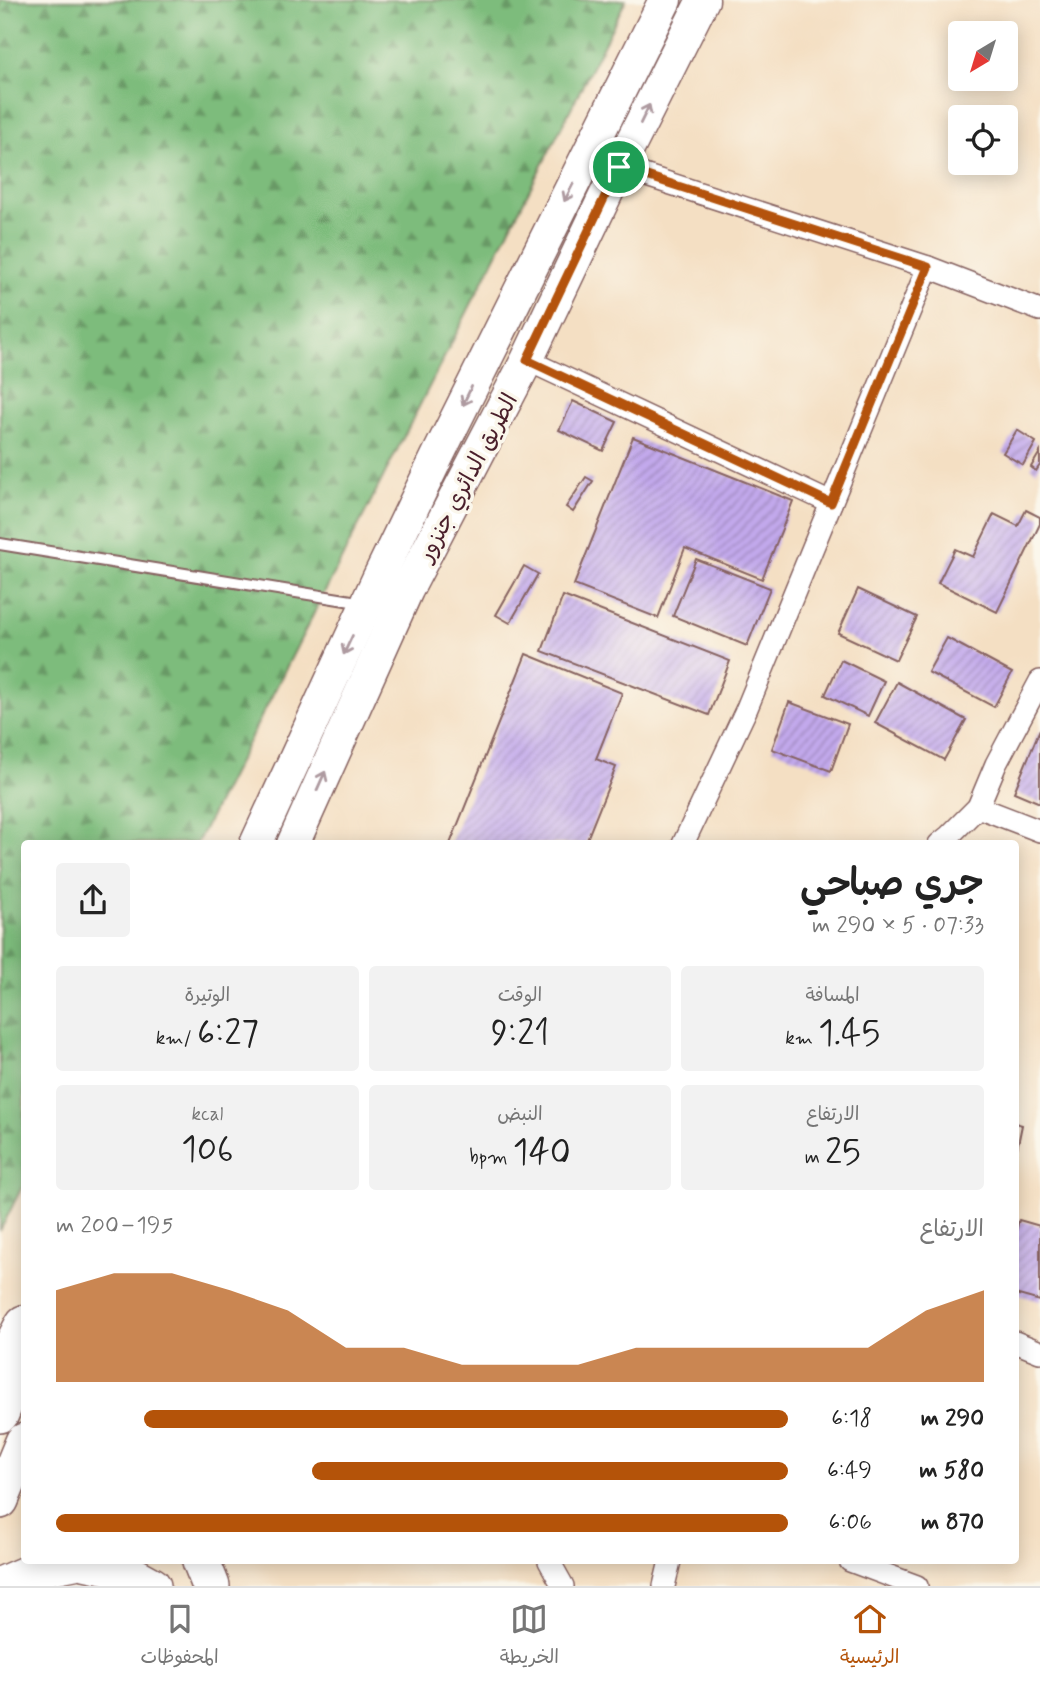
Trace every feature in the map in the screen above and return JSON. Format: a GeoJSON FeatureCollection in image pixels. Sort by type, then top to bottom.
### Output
{"type":"FeatureCollection","features":[{"type":"Feature","properties":{"kind":"highway"},"geometry":{"type":"LineString","coordinates":[[0,1369],[21,1330]]}},
{"type":"Feature","properties":{"kind":"highway"},"geometry":{"type":"LineString","coordinates":[[0,1413],[21,1363]]}},
{"type":"Feature","properties":{"kind":"highway"},"geometry":{"type":"LineString","coordinates":[[0,1500],[21,1449]]}},
{"type":"Feature","properties":{"kind":"highway"},"geometry":{"type":"LineString","coordinates":[[0,1586],[44,1567],[59,1564]]}},
{"type":"Feature","properties":{"kind":"highway"},"geometry":{"type":"LineString","coordinates":[[98,1564],[121,1569],[152,1586]]}},
{"type":"Feature","properties":{"kind":"highway"},"geometry":{"type":"LineString","coordinates":[[202,1564],[211,1586]]}},
{"type":"Feature","properties":{"kind":"main road","name":"الطريق الدائري جنزور"},"geometry":{"type":"LineString","coordinates":[[258,840],[437,457],[666,0]]}},
{"type":"Feature","properties":{"kind":"main road","name":"الطريق الدائري جنزور"},"geometry":{"type":"LineString","coordinates":[[295,840],[407,590],[527,360],[619,167],[703,0]]}},
{"type":"Feature","properties":{"kind":"street"},"geometry":{"type":"LineString","coordinates":[[619,167],[928,267],[1040,310]]}},
{"type":"Feature","properties":{"kind":"street"},"geometry":{"type":"LineString","coordinates":[[685,840],[747,708],[928,267]]}},
{"type":"Feature","properties":{"kind":"street"},"geometry":{"type":"LineString","coordinates":[[527,360],[831,503]]}},
{"type":"Feature","properties":{"kind":"street"},"geometry":{"type":"LineString","coordinates":[[944,840],[978,807],[996,764],[1040,681]]}},
{"type":"Feature","properties":{"kind":"street"},"geometry":{"type":"LineString","coordinates":[[978,807],[1040,831]]}},
{"type":"Feature","properties":{"kind":"street"},"geometry":{"type":"LineString","coordinates":[[1019,1344],[1040,1352]]}},
{"type":"Feature","properties":{"kind":"street"},"geometry":{"type":"LineString","coordinates":[[551,1564],[563,1586]]}},
{"type":"Feature","properties":{"kind":"street"},"geometry":{"type":"LineString","coordinates":[[664,1586],[669,1564]]}},
{"type":"Feature","properties":{"kind":"street"},"geometry":{"type":"LineString","coordinates":[[858,1564],[918,1586]]}},
{"type":"Feature","properties":{"kind":"lane"},"geometry":{"type":"LineString","coordinates":[[0,544],[367,603]]}},
{"type":"Feature","properties":{"kind":"green space"},"geometry":{"type":"Polygon","coordinates":[[[0,0],[626,0],[199,840],[21,840],[21,1189],[0,1231],[0,0]]]}},
{"type":"Feature","properties":{"kind":"building"},"geometry":{"type":"Polygon","coordinates":[[[573,401],[617,422],[603,451],[559,430],[573,401]]]}},
{"type":"Feature","properties":{"kind":"building"},"geometry":{"type":"Polygon","coordinates":[[[1017,430],[1036,442],[1023,465],[1003,453],[1017,430]]]}},
{"type":"Feature","properties":{"kind":"building"},"geometry":{"type":"Polygon","coordinates":[[[633,437],[793,501],[762,579],[685,548],[658,618],[574,585],[633,437]]]}},
{"type":"Feature","properties":{"kind":"building"},"geometry":{"type":"Polygon","coordinates":[[[1040,452],[1040,465],[1036,471],[1031,467],[1040,452]]]}},
{"type":"Feature","properties":{"kind":"building"},"geometry":{"type":"Polygon","coordinates":[[[586,477],[593,481],[573,512],[566,507],[586,477]]]}},
{"type":"Feature","properties":{"kind":"building"},"geometry":{"type":"Polygon","coordinates":[[[1026,510],[1040,517],[1040,524],[997,612],[938,583],[955,549],[973,557],[994,514],[1018,526],[1026,510]]]}},
{"type":"Feature","properties":{"kind":"building"},"geometry":{"type":"Polygon","coordinates":[[[696,559],[770,588],[747,646],[673,616],[696,559]]]}},
{"type":"Feature","properties":{"kind":"building"},"geometry":{"type":"Polygon","coordinates":[[[524,566],[538,574],[510,623],[496,615],[524,566]]]}},
{"type":"Feature","properties":{"kind":"building"},"geometry":{"type":"Polygon","coordinates":[[[858,589],[917,617],[896,660],[838,633],[858,589]]]}},
{"type":"Feature","properties":{"kind":"building"},"geometry":{"type":"Polygon","coordinates":[[[563,596],[730,661],[709,715],[542,651],[563,596]]]}},
{"type":"Feature","properties":{"kind":"building"},"geometry":{"type":"Polygon","coordinates":[[[947,638],[1012,673],[994,707],[928,672],[947,638]]]}},
{"type":"Feature","properties":{"kind":"building"},"geometry":{"type":"Polygon","coordinates":[[[526,654],[622,693],[596,759],[616,767],[587,840],[452,840],[526,654]]]}},
{"type":"Feature","properties":{"kind":"building"},"geometry":{"type":"Polygon","coordinates":[[[841,660],[884,681],[868,716],[825,695],[841,660]]]}},
{"type":"Feature","properties":{"kind":"building"},"geometry":{"type":"Polygon","coordinates":[[[897,682],[966,720],[944,760],[875,723],[897,682]]]}},
{"type":"Feature","properties":{"kind":"building"},"geometry":{"type":"Polygon","coordinates":[[[789,702],[848,724],[831,771],[772,749],[789,702]]]}},
{"type":"Feature","properties":{"kind":"building"},"geometry":{"type":"Polygon","coordinates":[[[1040,729],[1040,803],[1014,792],[1040,729]]]}},
{"type":"Feature","properties":{"kind":"building"},"geometry":{"type":"Polygon","coordinates":[[[1019,1220],[1040,1226],[1040,1301],[1019,1295],[1019,1220]]]}},
{"type":"Feature","properties":{"kind":"route"},"geometry":{"type":"LineString","coordinates":[[619,167],[928,267],[831,503],[527,360],[619,167]]}}]}
